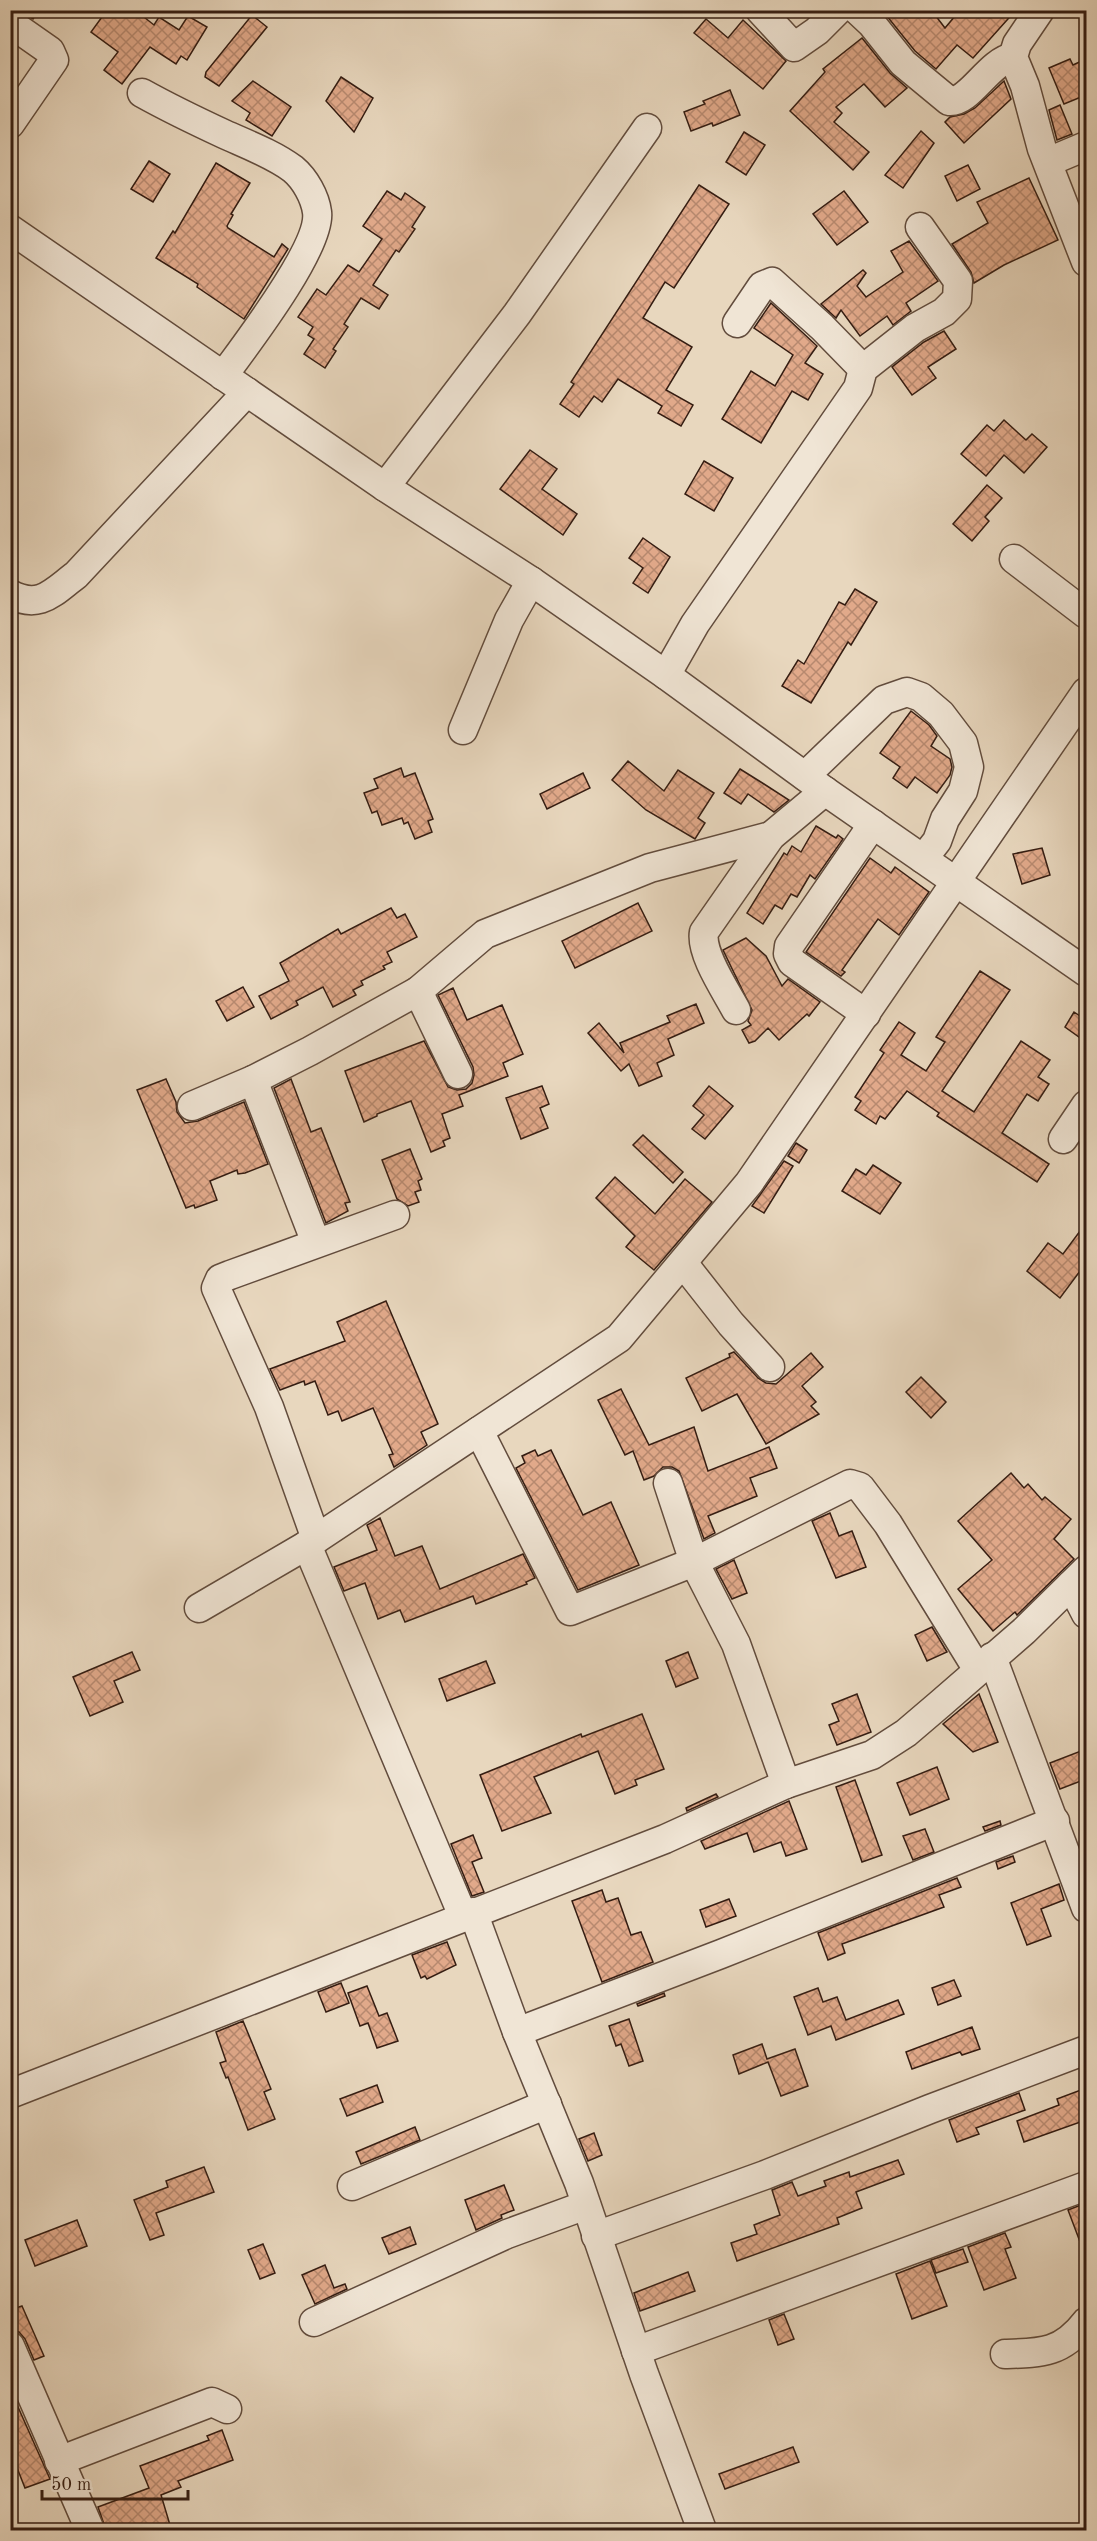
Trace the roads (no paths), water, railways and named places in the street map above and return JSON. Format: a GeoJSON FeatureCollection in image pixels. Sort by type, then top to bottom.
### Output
{"type":"FeatureCollection","features":[{"type":"Feature","properties":{"kind":"street"},"geometry":{"type":"LineString","coordinates":[[760,10],[794,47],[817,31],[838,10]]}},
{"type":"Feature","properties":{"kind":"street"},"geometry":{"type":"LineString","coordinates":[[857,10],[872,24],[903,63],[949,101],[960,100],[1002,59],[1013,57]]}},
{"type":"Feature","properties":{"kind":"street"},"geometry":{"type":"LineString","coordinates":[[1040,10],[1017,44],[1013,57],[1048,162],[1086,262]]}},
{"type":"Feature","properties":{"kind":"street"},"geometry":{"type":"LineString","coordinates":[[10,23],[50,51],[54,60],[10,124]]}},
{"type":"Feature","properties":{"kind":"street"},"geometry":{"type":"LineString","coordinates":[[142,93],[186,117],[261,151],[293,170],[309,188],[318,213],[313,239],[269,312],[223,376]]}},
{"type":"Feature","properties":{"kind":"street"},"geometry":{"type":"LineString","coordinates":[[385,488],[517,314],[647,128]]}},
{"type":"Feature","properties":{"kind":"street"},"geometry":{"type":"LineString","coordinates":[[1048,162],[1086,146]]}},
{"type":"Feature","properties":{"kind":"street"},"geometry":{"type":"LineString","coordinates":[[666,675],[695,624],[858,388],[863,369],[915,328],[944,312],[957,299],[958,281],[920,227]]}},
{"type":"Feature","properties":{"kind":"street"},"geometry":{"type":"LineString","coordinates":[[10,229],[385,488],[531,580],[815,784],[1086,972]]}},
{"type":"Feature","properties":{"kind":"street"},"geometry":{"type":"LineString","coordinates":[[737,323],[762,286],[772,282],[822,327],[863,369]]}},
{"type":"Feature","properties":{"kind":"street"},"geometry":{"type":"LineString","coordinates":[[10,594],[32,602],[45,598],[76,575],[247,392]]}},
{"type":"Feature","properties":{"kind":"street"},"geometry":{"type":"LineString","coordinates":[[1014,559],[1086,614]]}},
{"type":"Feature","properties":{"kind":"street"},"geometry":{"type":"LineString","coordinates":[[463,730],[509,620],[531,580]]}},
{"type":"Feature","properties":{"kind":"street"},"geometry":{"type":"LineString","coordinates":[[736,1010],[706,951],[702,941],[704,932],[771,836],[884,700],[906,692],[921,697],[941,714],[963,743],[969,768],[963,791],[945,819],[937,841],[923,859]]}},
{"type":"Feature","properties":{"kind":"street"},"geometry":{"type":"LineString","coordinates":[[199,1608],[311,1542],[619,1338],[749,1183],[1086,692]]}},
{"type":"Feature","properties":{"kind":"street"},"geometry":{"type":"LineString","coordinates":[[866,1014],[792,962],[788,954],[789,946],[873,824]]}},
{"type":"Feature","properties":{"kind":"street"},"geometry":{"type":"LineString","coordinates":[[192,1106],[253,1080],[418,991],[485,934],[650,868],[771,836]]}},
{"type":"Feature","properties":{"kind":"street"},"geometry":{"type":"LineString","coordinates":[[418,991],[458,1074]]}},
{"type":"Feature","properties":{"kind":"street"},"geometry":{"type":"LineString","coordinates":[[253,1080],[316,1243]]}},
{"type":"Feature","properties":{"kind":"street"},"geometry":{"type":"LineString","coordinates":[[1063,1139],[1086,1105]]}},
{"type":"Feature","properties":{"kind":"street"},"geometry":{"type":"LineString","coordinates":[[394,1215],[220,1279],[216,1288],[269,1407],[311,1542],[517,2032],[586,2205],[636,2351],[702,2530]]}},
{"type":"Feature","properties":{"kind":"street"},"geometry":{"type":"LineString","coordinates":[[683,1263],[731,1324],[770,1367]]}},
{"type":"Feature","properties":{"kind":"street"},"geometry":{"type":"LineString","coordinates":[[480,1431],[570,1611],[694,1562],[850,1484],[860,1487],[985,1664],[1055,1821],[1086,1908]]}},
{"type":"Feature","properties":{"kind":"street"},"geometry":{"type":"LineString","coordinates":[[668,1483],[694,1562],[736,1644],[786,1784]]}},
{"type":"Feature","properties":{"kind":"street"},"geometry":{"type":"LineString","coordinates":[[10,2094],[665,1839],[786,1784],[872,1755],[906,1732],[1024,1631],[1079,1577]]}},
{"type":"Feature","properties":{"kind":"street"},"geometry":{"type":"LineString","coordinates":[[1079,1577],[1086,1614]]}},
{"type":"Feature","properties":{"kind":"street"},"geometry":{"type":"LineString","coordinates":[[517,2032],[721,1954],[1055,1821]]}},
{"type":"Feature","properties":{"kind":"street"},"geometry":{"type":"LineString","coordinates":[[596,2236],[765,2175],[1086,2050]]}},
{"type":"Feature","properties":{"kind":"street"},"geometry":{"type":"LineString","coordinates":[[352,2186],[546,2104]]}},
{"type":"Feature","properties":{"kind":"street"},"geometry":{"type":"LineString","coordinates":[[636,2351],[1086,2186]]}},
{"type":"Feature","properties":{"kind":"street"},"geometry":{"type":"LineString","coordinates":[[314,2322],[507,2234],[586,2205]]}},
{"type":"Feature","properties":{"kind":"street"},"geometry":{"type":"LineString","coordinates":[[1005,2354],[1043,2353],[1065,2345],[1086,2322]]}},
{"type":"Feature","properties":{"kind":"street"},"geometry":{"type":"LineString","coordinates":[[10,2346],[90,2530]]}},
{"type":"Feature","properties":{"kind":"street"},"geometry":{"type":"LineString","coordinates":[[59,2461],[212,2402],[227,2409]]}}]}
